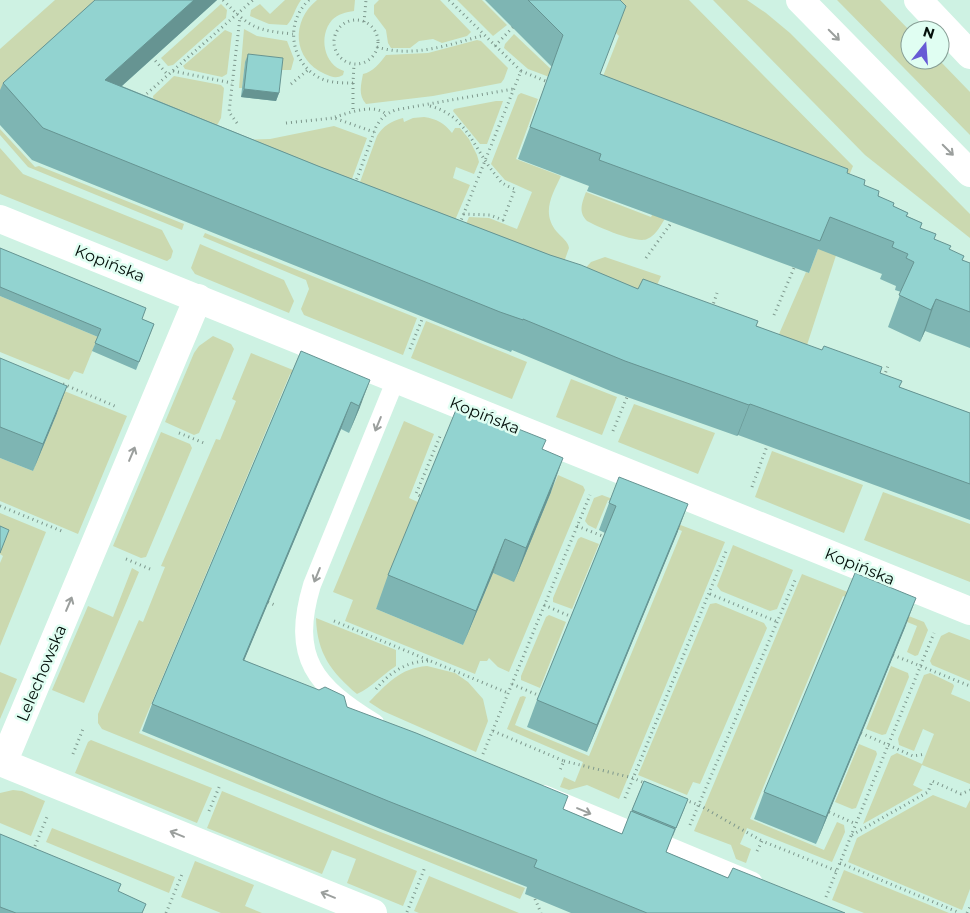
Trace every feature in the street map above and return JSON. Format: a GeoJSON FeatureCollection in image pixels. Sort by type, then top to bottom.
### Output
{"type":"FeatureCollection","features":[{"type":"Feature","properties":{"kind":"street"},"geometry":{"type":"LineString","coordinates":[[800,0],[970,172]]}},
{"type":"Feature","properties":{"kind":"street"},"geometry":{"type":"LineString","coordinates":[[918,0],[970,55]]}},
{"type":"Feature","properties":{"kind":"street","name":"Kopińska"},"geometry":{"type":"LineString","coordinates":[[0,218],[970,611]]}},
{"type":"Feature","properties":{"kind":"street","name":"Lelechowska"},"geometry":{"type":"LineString","coordinates":[[198,298],[2,765],[373,913]]}},
{"type":"Feature","properties":{"kind":"lane"},"geometry":{"type":"LineString","coordinates":[[392,731],[352,709],[317,677],[308,658],[304,640],[304,621],[312,585],[396,379]]}},
{"type":"Feature","properties":{"kind":"lane"},"geometry":{"type":"LineString","coordinates":[[532,789],[772,888]]}},
{"type":"Feature","properties":{"kind":"path"},"geometry":{"type":"LineString","coordinates":[[223,0],[238,16],[249,24],[262,30],[293,34]]}},
{"type":"Feature","properties":{"kind":"path"},"geometry":{"type":"LineString","coordinates":[[143,98],[238,16],[253,0]]}},
{"type":"Feature","properties":{"kind":"path"},"geometry":{"type":"LineString","coordinates":[[309,0],[296,19],[293,34],[295,49],[300,60],[318,78],[353,83]]}},
{"type":"Feature","properties":{"kind":"path"},"geometry":{"type":"LineString","coordinates":[[364,22],[366,0]]}},
{"type":"Feature","properties":{"kind":"path"},"geometry":{"type":"LineString","coordinates":[[449,0],[521,72],[552,84]]}},
{"type":"Feature","properties":{"kind":"path"},"geometry":{"type":"LineString","coordinates":[[238,16],[229,112],[238,123]]}},
{"type":"Feature","properties":{"kind":"path"},"geometry":{"type":"LineString","coordinates":[[364,22],[371,26],[375,32],[377,47],[369,60],[354,64],[348,63],[337,54],[334,41],[335,34],[344,23],[364,22]]}},
{"type":"Feature","properties":{"kind":"path"},"geometry":{"type":"LineString","coordinates":[[495,46],[513,27]]}},
{"type":"Feature","properties":{"kind":"path"},"geometry":{"type":"LineString","coordinates":[[377,47],[397,52],[428,50],[484,35]]}},
{"type":"Feature","properties":{"kind":"path"},"geometry":{"type":"LineString","coordinates":[[152,57],[168,75]]}},
{"type":"Feature","properties":{"kind":"path"},"geometry":{"type":"LineString","coordinates":[[353,112],[354,64]]}},
{"type":"Feature","properties":{"kind":"path"},"geometry":{"type":"LineString","coordinates":[[290,84],[308,70]]}},
{"type":"Feature","properties":{"kind":"path"},"geometry":{"type":"LineString","coordinates":[[173,71],[232,83]]}},
{"type":"Feature","properties":{"kind":"path"},"geometry":{"type":"LineString","coordinates":[[457,230],[521,72]]}},
{"type":"Feature","properties":{"kind":"path"},"geometry":{"type":"LineString","coordinates":[[354,186],[374,132],[380,120],[386,114],[395,110],[513,89]]}},
{"type":"Feature","properties":{"kind":"path"},"geometry":{"type":"LineString","coordinates":[[427,105],[438,108],[457,121],[472,138],[484,161],[503,184],[515,189],[503,220],[490,215],[463,214]]}},
{"type":"Feature","properties":{"kind":"path"},"geometry":{"type":"LineString","coordinates":[[286,123],[334,118],[353,112],[374,109],[381,110],[386,114]]}},
{"type":"Feature","properties":{"kind":"path"},"geometry":{"type":"LineString","coordinates":[[334,118],[374,132]]}},
{"type":"Feature","properties":{"kind":"path"},"geometry":{"type":"LineString","coordinates":[[646,258],[676,216]]}},
{"type":"Feature","properties":{"kind":"path"},"geometry":{"type":"LineString","coordinates":[[774,315],[794,268]]}},
{"type":"Feature","properties":{"kind":"path"},"geometry":{"type":"LineString","coordinates":[[711,311],[717,293]]}},
{"type":"Feature","properties":{"kind":"path"},"geometry":{"type":"LineString","coordinates":[[408,352],[423,317]]}},
{"type":"Feature","properties":{"kind":"path"},"geometry":{"type":"LineString","coordinates":[[883,379],[889,363]]}},
{"type":"Feature","properties":{"kind":"path"},"geometry":{"type":"LineString","coordinates":[[55,381],[123,409]]}},
{"type":"Feature","properties":{"kind":"path"},"geometry":{"type":"LineString","coordinates":[[612,436],[627,397]]}},
{"type":"Feature","properties":{"kind":"path"},"geometry":{"type":"LineString","coordinates":[[177,432],[204,444]]}},
{"type":"Feature","properties":{"kind":"path"},"geometry":{"type":"LineString","coordinates":[[429,500],[416,494],[440,436]]}},
{"type":"Feature","properties":{"kind":"path"},"geometry":{"type":"LineString","coordinates":[[751,490],[767,446]]}},
{"type":"Feature","properties":{"kind":"path"},"geometry":{"type":"LineString","coordinates":[[483,754],[591,493]]}},
{"type":"Feature","properties":{"kind":"path"},"geometry":{"type":"LineString","coordinates":[[0,506],[71,535]]}},
{"type":"Feature","properties":{"kind":"path"},"geometry":{"type":"LineString","coordinates":[[577,526],[605,537]]}},
{"type":"Feature","properties":{"kind":"path"},"geometry":{"type":"LineString","coordinates":[[623,801],[728,548]]}},
{"type":"Feature","properties":{"kind":"path"},"geometry":{"type":"LineString","coordinates":[[124,558],[150,569]]}},
{"type":"Feature","properties":{"kind":"path"},"geometry":{"type":"LineString","coordinates":[[692,821],[796,577]]}},
{"type":"Feature","properties":{"kind":"path"},"geometry":{"type":"LineString","coordinates":[[710,594],[778,622]]}},
{"type":"Feature","properties":{"kind":"path"},"geometry":{"type":"LineString","coordinates":[[544,606],[572,617]]}},
{"type":"Feature","properties":{"kind":"path"},"geometry":{"type":"LineString","coordinates":[[332,620],[508,692]]}},
{"type":"Feature","properties":{"kind":"path"},"geometry":{"type":"LineString","coordinates":[[826,897],[935,632]]}},
{"type":"Feature","properties":{"kind":"path"},"geometry":{"type":"LineString","coordinates":[[893,655],[970,686]]}},
{"type":"Feature","properties":{"kind":"path"},"geometry":{"type":"LineString","coordinates":[[374,692],[382,681],[403,667],[416,661],[430,661]]}},
{"type":"Feature","properties":{"kind":"path"},"geometry":{"type":"LineString","coordinates":[[512,684],[540,696]]}},
{"type":"Feature","properties":{"kind":"path"},"geometry":{"type":"LineString","coordinates":[[72,755],[83,729]]}},
{"type":"Feature","properties":{"kind":"path"},"geometry":{"type":"LineString","coordinates":[[492,731],[564,761],[633,778],[649,785]]}},
{"type":"Feature","properties":{"kind":"path"},"geometry":{"type":"LineString","coordinates":[[861,733],[913,756],[926,754]]}},
{"type":"Feature","properties":{"kind":"path"},"geometry":{"type":"LineString","coordinates":[[559,774],[564,761]]}},
{"type":"Feature","properties":{"kind":"path"},"geometry":{"type":"LineString","coordinates":[[852,835],[928,792],[932,781],[962,794],[970,790]]}},
{"type":"Feature","properties":{"kind":"path"},"geometry":{"type":"LineString","coordinates":[[209,812],[220,785]]}},
{"type":"Feature","properties":{"kind":"path"},"geometry":{"type":"LineString","coordinates":[[682,798],[762,841],[837,871]]}},
{"type":"Feature","properties":{"kind":"path"},"geometry":{"type":"LineString","coordinates":[[35,846],[50,809]]}},
{"type":"Feature","properties":{"kind":"path"},"geometry":{"type":"LineString","coordinates":[[828,812],[856,824]]}},
{"type":"Feature","properties":{"kind":"path"},"geometry":{"type":"LineString","coordinates":[[757,854],[762,841]]}},
{"type":"Feature","properties":{"kind":"path"},"geometry":{"type":"LineString","coordinates":[[840,863],[960,913]]}},
{"type":"Feature","properties":{"kind":"path"},"geometry":{"type":"LineString","coordinates":[[166,913],[186,864]]}},
{"type":"Feature","properties":{"kind":"path"},"geometry":{"type":"LineString","coordinates":[[407,913],[425,867]]}},
{"type":"Feature","properties":{"kind":"path"},"geometry":{"type":"LineString","coordinates":[[535,899],[542,913]]}},
{"type":"Feature","properties":{"kind":"path"},"geometry":{"type":"LineString","coordinates":[[967,913],[970,907]]}},
{"type":"Feature","properties":{"kind":"green space"},"geometry":{"type":"Polygon","coordinates":[[[55,0],[115,0],[0,104],[0,49],[55,0]]]}},
{"type":"Feature","properties":{"kind":"green space"},"geometry":{"type":"Polygon","coordinates":[[[285,0],[301,0],[287,25],[269,24],[250,16],[251,10],[260,4],[270,14],[285,0]]]}},
{"type":"Feature","properties":{"kind":"green space"},"geometry":{"type":"Polygon","coordinates":[[[317,0],[355,0],[354,11],[334,18],[325,34],[324,42],[328,56],[337,68],[344,71],[343,75],[338,77],[325,74],[314,67],[301,50],[299,29],[303,18],[317,0]]]}},
{"type":"Feature","properties":{"kind":"green space"},"geometry":{"type":"Polygon","coordinates":[[[379,0],[440,0],[471,32],[467,36],[442,43],[433,39],[419,41],[410,48],[391,48],[388,43],[386,30],[374,14],[374,5],[379,0]]]}},
{"type":"Feature","properties":{"kind":"green space"},"geometry":{"type":"Polygon","coordinates":[[[457,0],[482,0],[507,25],[493,36],[457,0]]]}},
{"type":"Feature","properties":{"kind":"green space"},"geometry":{"type":"Polygon","coordinates":[[[583,0],[689,0],[853,166],[839,200],[592,104],[619,36],[583,0]]]}},
{"type":"Feature","properties":{"kind":"green space"},"geometry":{"type":"Polygon","coordinates":[[[713,0],[747,0],[790,33],[970,214],[970,238],[865,155],[713,0]]]}},
{"type":"Feature","properties":{"kind":"green space"},"geometry":{"type":"Polygon","coordinates":[[[837,0],[880,0],[900,21],[900,64],[837,0]]]}},
{"type":"Feature","properties":{"kind":"green space"},"geometry":{"type":"Polygon","coordinates":[[[221,4],[227,10],[226,18],[173,65],[168,66],[161,58],[221,4]]]}},
{"type":"Feature","properties":{"kind":"green space"},"geometry":{"type":"Polygon","coordinates":[[[244,29],[257,36],[287,41],[294,59],[291,70],[280,70],[245,62],[242,88],[239,88],[244,29]]]}},
{"type":"Feature","properties":{"kind":"green space"},"geometry":{"type":"Polygon","coordinates":[[[225,30],[232,33],[227,74],[222,77],[185,69],[183,66],[225,30]]]}},
{"type":"Feature","properties":{"kind":"green space"},"geometry":{"type":"Polygon","coordinates":[[[514,34],[554,72],[552,78],[528,69],[504,48],[505,44],[514,34]]]}},
{"type":"Feature","properties":{"kind":"green space"},"geometry":{"type":"Polygon","coordinates":[[[477,40],[481,41],[508,68],[501,83],[433,96],[366,104],[363,101],[361,90],[363,74],[373,69],[386,55],[428,53],[477,40]]]}},
{"type":"Feature","properties":{"kind":"green space"},"geometry":{"type":"Polygon","coordinates":[[[906,70],[949,70],[970,92],[970,135],[906,70]]]}},
{"type":"Feature","properties":{"kind":"green space"},"geometry":{"type":"Polygon","coordinates":[[[174,76],[221,85],[224,88],[221,118],[208,142],[157,124],[153,96],[174,76]]]}},
{"type":"Feature","properties":{"kind":"green space"},"geometry":{"type":"Polygon","coordinates":[[[521,93],[538,99],[516,159],[561,176],[554,190],[549,211],[552,225],[566,241],[569,248],[554,290],[458,243],[469,217],[489,218],[517,229],[532,192],[505,180],[491,164],[518,95],[521,93]]]}},
{"type":"Feature","properties":{"kind":"green space"},"geometry":{"type":"Polygon","coordinates":[[[503,101],[487,144],[480,144],[453,111],[454,109],[503,101]]]}},
{"type":"Feature","properties":{"kind":"green space"},"geometry":{"type":"Polygon","coordinates":[[[424,117],[440,122],[452,133],[455,128],[460,128],[469,139],[479,162],[474,174],[456,167],[453,178],[470,185],[447,239],[353,201],[377,136],[382,129],[399,119],[403,118],[404,122],[413,118],[424,117]]]}},
{"type":"Feature","properties":{"kind":"green space"},"geometry":{"type":"Polygon","coordinates":[[[334,126],[367,138],[345,198],[243,140],[270,139],[334,126]]]}},
{"type":"Feature","properties":{"kind":"green space"},"geometry":{"type":"Polygon","coordinates":[[[0,129],[35,167],[39,166],[184,224],[182,230],[28,167],[0,135],[0,129]]]}},
{"type":"Feature","properties":{"kind":"green space"},"geometry":{"type":"Polygon","coordinates":[[[0,148],[23,174],[162,230],[173,251],[171,258],[167,261],[164,260],[0,194],[0,148]]]}},
{"type":"Feature","properties":{"kind":"green space"},"geometry":{"type":"Polygon","coordinates":[[[586,192],[651,217],[654,211],[667,215],[651,237],[642,240],[627,237],[608,231],[584,218],[582,204],[586,192]]]}},
{"type":"Feature","properties":{"kind":"green space"},"geometry":{"type":"Polygon","coordinates":[[[205,233],[417,318],[403,355],[304,315],[301,309],[309,289],[306,280],[203,237],[205,233]]]}},
{"type":"Feature","properties":{"kind":"green space"},"geometry":{"type":"Polygon","coordinates":[[[823,236],[840,243],[797,376],[766,364],[806,272],[809,273],[823,236]]]}},
{"type":"Feature","properties":{"kind":"green space"},"geometry":{"type":"Polygon","coordinates":[[[200,244],[284,280],[294,301],[289,313],[195,274],[191,268],[200,244]]]}},
{"type":"Feature","properties":{"kind":"green space"},"geometry":{"type":"Polygon","coordinates":[[[605,257],[661,276],[641,323],[583,271],[591,262],[605,257]]]}},
{"type":"Feature","properties":{"kind":"green space"},"geometry":{"type":"Polygon","coordinates":[[[0,296],[98,337],[83,374],[74,371],[69,380],[0,352],[0,296]]]}},
{"type":"Feature","properties":{"kind":"green space"},"geometry":{"type":"Polygon","coordinates":[[[426,321],[527,362],[512,399],[411,358],[426,321]]]}},
{"type":"Feature","properties":{"kind":"green space"},"geometry":{"type":"Polygon","coordinates":[[[213,336],[231,344],[234,349],[199,433],[194,435],[165,422],[194,353],[199,346],[213,336]]]}},
{"type":"Feature","properties":{"kind":"green space"},"geometry":{"type":"Polygon","coordinates":[[[251,353],[360,397],[362,403],[290,374],[139,733],[378,831],[525,888],[520,899],[102,729],[98,723],[98,714],[139,620],[143,622],[165,567],[161,566],[216,439],[220,440],[236,401],[232,399],[251,353]]]}},
{"type":"Feature","properties":{"kind":"green space"},"geometry":{"type":"Polygon","coordinates":[[[24,375],[127,416],[78,534],[0,501],[0,458],[33,471],[57,413],[24,375]]]}},
{"type":"Feature","properties":{"kind":"green space"},"geometry":{"type":"Polygon","coordinates":[[[571,379],[617,397],[602,435],[556,417],[571,379]]]}},
{"type":"Feature","properties":{"kind":"green space"},"geometry":{"type":"Polygon","coordinates":[[[634,404],[715,433],[698,474],[618,442],[634,404]]]}},
{"type":"Feature","properties":{"kind":"green space"},"geometry":{"type":"Polygon","coordinates":[[[404,421],[434,434],[409,498],[420,503],[376,609],[463,645],[493,573],[514,581],[558,475],[583,486],[585,490],[509,672],[498,667],[489,658],[487,661],[480,661],[475,674],[345,621],[353,600],[333,592],[404,421]]]}},
{"type":"Feature","properties":{"kind":"green space"},"geometry":{"type":"Polygon","coordinates":[[[161,432],[190,444],[192,448],[146,557],[141,558],[113,546],[161,432]]]}},
{"type":"Feature","properties":{"kind":"green space"},"geometry":{"type":"Polygon","coordinates":[[[772,451],[863,485],[844,533],[755,497],[772,451]]]}},
{"type":"Feature","properties":{"kind":"green space"},"geometry":{"type":"Polygon","coordinates":[[[883,492],[970,524],[970,582],[864,540],[883,492]]]}},
{"type":"Feature","properties":{"kind":"green space"},"geometry":{"type":"Polygon","coordinates":[[[602,495],[725,542],[619,799],[587,785],[569,790],[560,787],[564,777],[575,782],[583,762],[507,729],[520,697],[523,696],[526,697],[515,725],[589,756],[682,531],[608,500],[596,529],[585,521],[594,498],[602,495]]]}},
{"type":"Feature","properties":{"kind":"green space"},"geometry":{"type":"Polygon","coordinates":[[[0,513],[46,532],[0,646],[0,563],[3,556],[0,554],[0,513]]]}},
{"type":"Feature","properties":{"kind":"green space"},"geometry":{"type":"Polygon","coordinates":[[[581,537],[599,544],[572,609],[553,602],[553,598],[578,539],[581,537]]]}},
{"type":"Feature","properties":{"kind":"green space"},"geometry":{"type":"Polygon","coordinates":[[[733,545],[793,570],[777,609],[770,611],[721,591],[717,586],[733,545]]]}},
{"type":"Feature","properties":{"kind":"green space"},"geometry":{"type":"Polygon","coordinates":[[[132,568],[139,572],[84,703],[52,690],[88,606],[113,617],[132,568]]]}},
{"type":"Feature","properties":{"kind":"green space"},"geometry":{"type":"Polygon","coordinates":[[[802,574],[924,622],[928,630],[918,655],[915,656],[907,652],[917,626],[843,596],[750,819],[824,850],[837,822],[844,825],[845,832],[832,862],[747,828],[740,844],[751,849],[746,863],[736,859],[731,845],[694,831],[802,574]]]}},
{"type":"Feature","properties":{"kind":"green space"},"geometry":{"type":"Polygon","coordinates":[[[716,603],[764,623],[767,628],[700,784],[693,782],[687,795],[638,775],[710,604],[716,603]]]}},
{"type":"Feature","properties":{"kind":"green space"},"geometry":{"type":"Polygon","coordinates":[[[549,615],[566,622],[540,688],[521,680],[521,676],[546,617],[549,615]]]}},
{"type":"Feature","properties":{"kind":"green space"},"geometry":{"type":"Polygon","coordinates":[[[316,618],[396,650],[396,666],[357,694],[340,678],[327,661],[319,642],[316,618]]]}},
{"type":"Feature","properties":{"kind":"green space"},"geometry":{"type":"Polygon","coordinates":[[[949,632],[970,640],[970,681],[932,665],[930,661],[941,636],[949,632]]]}},
{"type":"Feature","properties":{"kind":"green space"},"geometry":{"type":"Polygon","coordinates":[[[427,666],[455,673],[468,682],[483,699],[488,721],[476,752],[383,711],[369,702],[395,678],[417,667],[427,666]]]}},
{"type":"Feature","properties":{"kind":"green space"},"geometry":{"type":"Polygon","coordinates":[[[891,666],[908,673],[909,677],[886,734],[882,735],[866,729],[891,666]]]}},
{"type":"Feature","properties":{"kind":"green space"},"geometry":{"type":"Polygon","coordinates":[[[0,672],[17,679],[0,719],[0,672]]]}},
{"type":"Feature","properties":{"kind":"green space"},"geometry":{"type":"Polygon","coordinates":[[[930,673],[953,684],[951,694],[970,702],[970,784],[922,765],[913,785],[923,790],[863,824],[891,756],[897,753],[922,764],[934,734],[923,729],[914,751],[899,745],[898,739],[924,675],[930,673]]]}},
{"type":"Feature","properties":{"kind":"green space"},"geometry":{"type":"Polygon","coordinates":[[[91,740],[212,788],[197,823],[75,773],[88,742],[91,740]]]}},
{"type":"Feature","properties":{"kind":"green space"},"geometry":{"type":"Polygon","coordinates":[[[859,744],[876,751],[877,754],[856,808],[852,809],[835,802],[859,744]]]}},
{"type":"Feature","properties":{"kind":"green space"},"geometry":{"type":"Polygon","coordinates":[[[13,790],[22,791],[45,801],[31,836],[0,823],[0,793],[13,790]]]}},
{"type":"Feature","properties":{"kind":"green space"},"geometry":{"type":"Polygon","coordinates":[[[222,791],[417,871],[403,906],[347,883],[356,859],[332,850],[322,874],[207,828],[222,791]]]}},
{"type":"Feature","properties":{"kind":"green space"},"geometry":{"type":"Polygon","coordinates":[[[933,795],[966,808],[970,800],[970,889],[962,910],[848,862],[857,838],[933,795]]]}},
{"type":"Feature","properties":{"kind":"green space"},"geometry":{"type":"Polygon","coordinates":[[[52,828],[175,877],[169,893],[46,842],[52,828]]]}},
{"type":"Feature","properties":{"kind":"green space"},"geometry":{"type":"Polygon","coordinates":[[[195,861],[254,885],[245,906],[262,913],[221,913],[181,897],[195,861]]]}},
{"type":"Feature","properties":{"kind":"green space"},"geometry":{"type":"Polygon","coordinates":[[[844,870],[949,913],[864,913],[832,900],[844,870]]]}},
{"type":"Feature","properties":{"kind":"green space"},"geometry":{"type":"Polygon","coordinates":[[[429,876],[519,913],[419,913],[414,911],[429,876]]]}},
{"type":"Feature","properties":{"kind":"building"},"geometry":{"type":"Polygon","coordinates":[[[95,0],[194,0],[105,80],[318,166],[550,255],[581,265],[638,289],[643,279],[758,321],[756,326],[822,350],[824,346],[882,367],[880,373],[902,381],[899,387],[970,413],[970,484],[625,361],[43,128],[3,83],[95,0]]]}},
{"type":"Feature","properties":{"kind":"building"},"geometry":{"type":"Polygon","coordinates":[[[528,0],[620,0],[626,6],[600,74],[848,169],[847,173],[865,180],[864,185],[879,191],[878,196],[894,203],[893,206],[908,213],[906,216],[922,223],[920,228],[936,234],[934,239],[951,246],[949,249],[964,256],[962,260],[970,263],[970,312],[936,299],[931,310],[899,295],[914,262],[906,258],[908,254],[892,247],[894,242],[830,217],[820,241],[599,160],[601,154],[530,127],[563,35],[528,0]]]}},
{"type":"Feature","properties":{"kind":"building"},"geometry":{"type":"Polygon","coordinates":[[[248,54],[283,58],[279,93],[244,89],[248,54]]]}},
{"type":"Feature","properties":{"kind":"building"},"geometry":{"type":"Polygon","coordinates":[[[0,248],[146,308],[142,319],[154,324],[139,362],[95,343],[101,329],[0,287],[0,248]]]}},
{"type":"Feature","properties":{"kind":"building"},"geometry":{"type":"Polygon","coordinates":[[[301,351],[370,380],[359,406],[351,402],[243,660],[319,690],[325,687],[344,696],[347,707],[416,733],[568,796],[563,809],[622,834],[631,811],[675,829],[666,852],[728,878],[733,868],[845,913],[647,913],[534,867],[537,860],[152,704],[301,351]]]}},
{"type":"Feature","properties":{"kind":"building"},"geometry":{"type":"Polygon","coordinates":[[[0,358],[67,386],[43,444],[0,427],[0,358]]]}},
{"type":"Feature","properties":{"kind":"building"},"geometry":{"type":"Polygon","coordinates":[[[458,405],[546,440],[542,449],[563,458],[526,548],[505,539],[476,611],[388,575],[458,405]]]}},
{"type":"Feature","properties":{"kind":"building"},"geometry":{"type":"Polygon","coordinates":[[[619,477],[688,504],[597,725],[537,700],[616,506],[609,503],[619,477]]]}},
{"type":"Feature","properties":{"kind":"building"},"geometry":{"type":"Polygon","coordinates":[[[0,526],[9,530],[0,553],[0,526]]]}},
{"type":"Feature","properties":{"kind":"building"},"geometry":{"type":"Polygon","coordinates":[[[855,573],[916,598],[826,817],[764,792],[855,573]]]}},
{"type":"Feature","properties":{"kind":"building"},"geometry":{"type":"Polygon","coordinates":[[[644,781],[688,799],[676,828],[632,810],[644,781]]]}},
{"type":"Feature","properties":{"kind":"building"},"geometry":{"type":"Polygon","coordinates":[[[0,834],[121,884],[118,891],[146,904],[142,913],[16,913],[0,907],[0,834]]]}}]}
